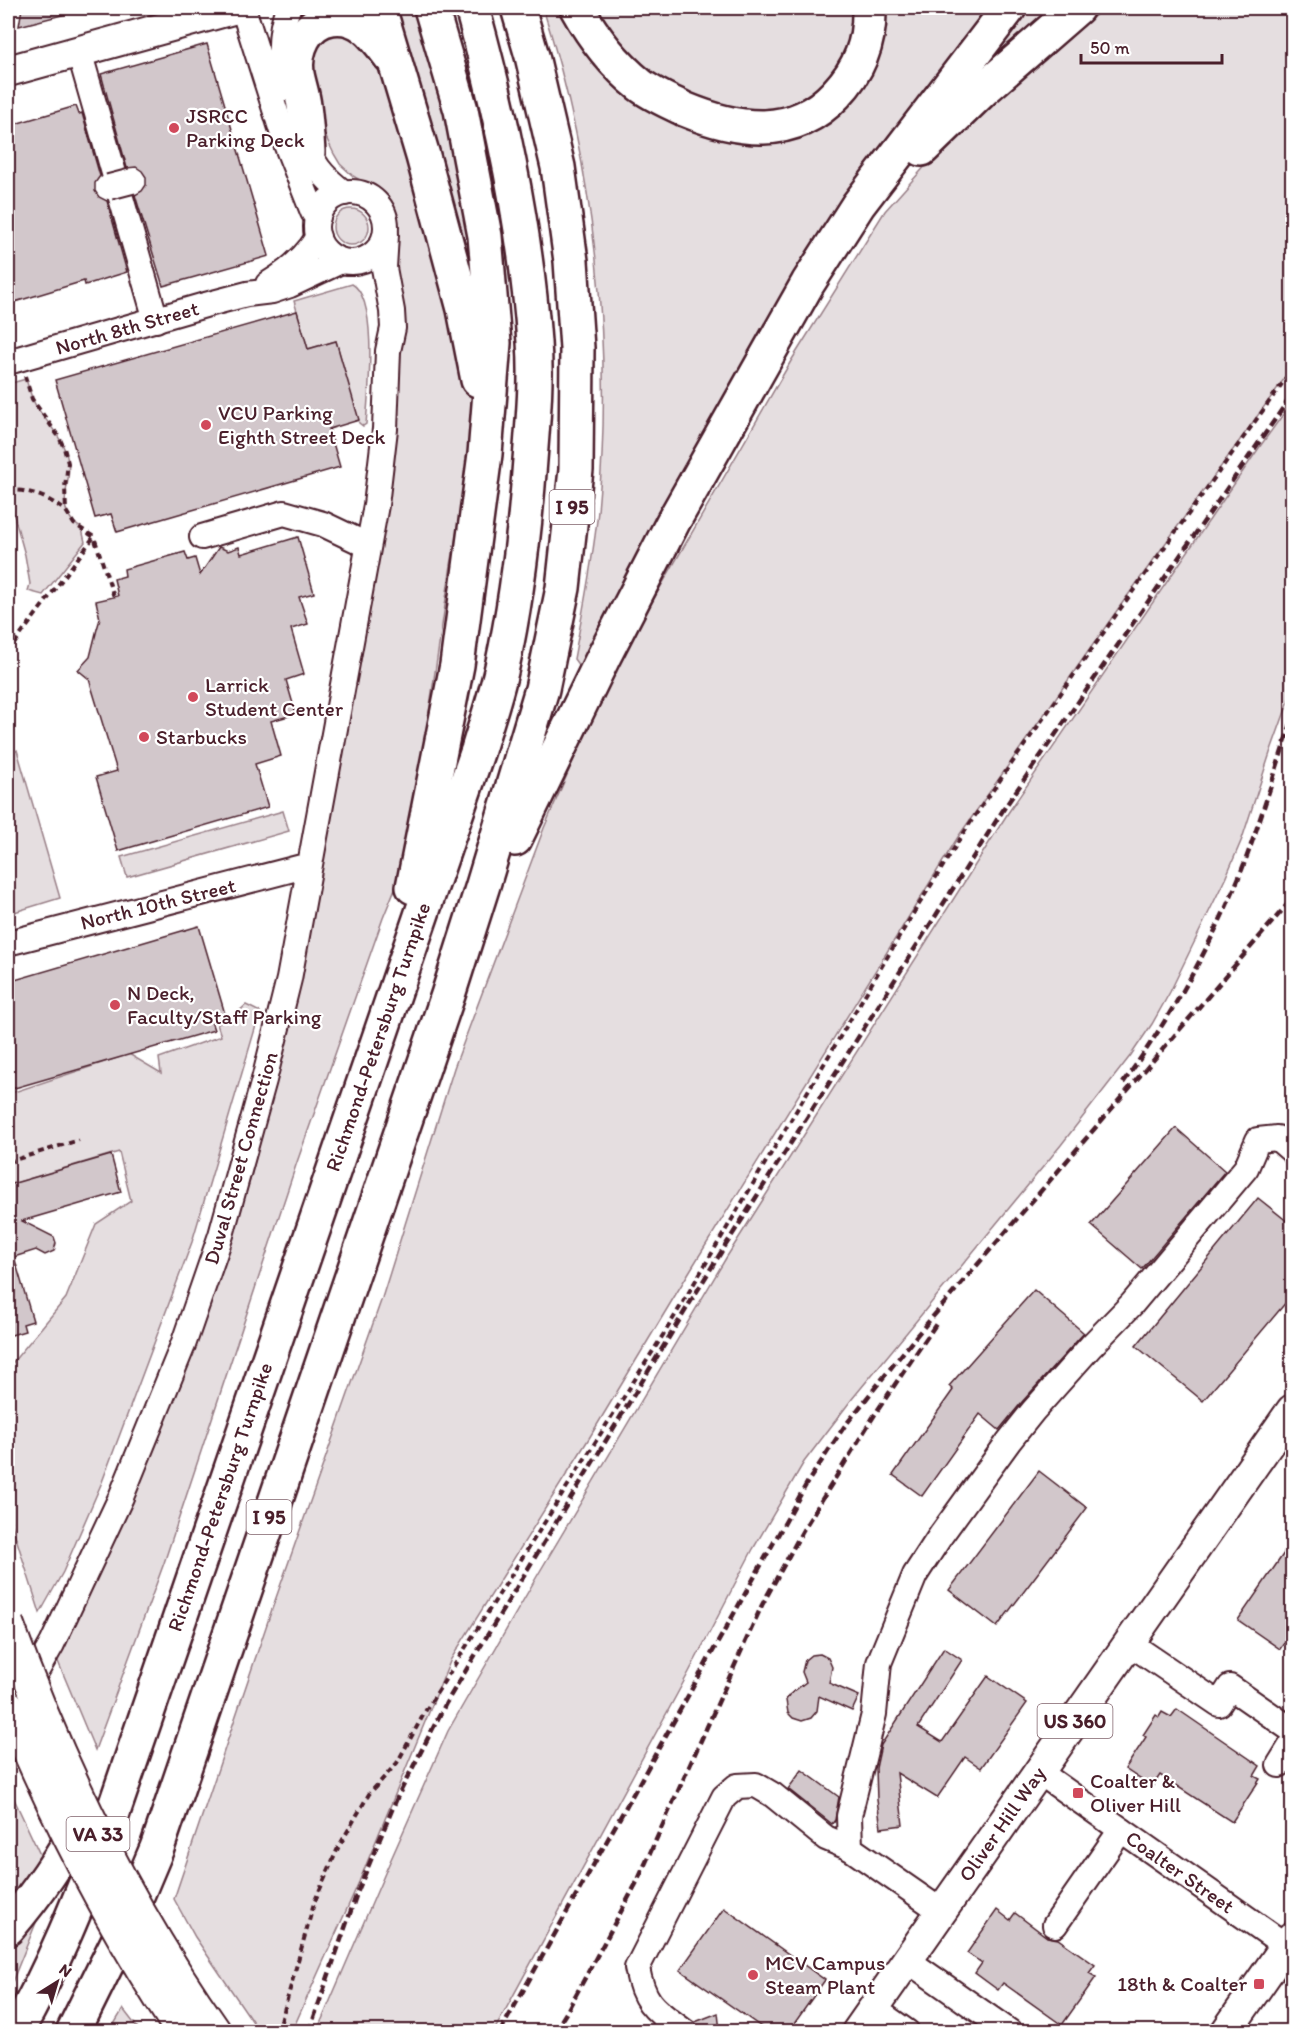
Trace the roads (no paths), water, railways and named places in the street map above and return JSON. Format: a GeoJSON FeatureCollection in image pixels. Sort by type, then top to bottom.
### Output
{"type":"FeatureCollection","features":[{"type":"Feature","properties":{"kind":"highway"},"geometry":{"type":"LineString","coordinates":[[379,8],[397,65],[471,341],[485,454]]}},
{"type":"Feature","properties":{"kind":"highway"},"geometry":{"type":"LineString","coordinates":[[394,992],[420,847],[457,665],[485,454],[494,343],[485,236],[461,110],[431,8]]}},
{"type":"Feature","properties":{"kind":"highway","name":"Richmond-Petersburg Turnpike"},"geometry":{"type":"LineString","coordinates":[[16,2031],[44,1980],[94,1863],[129,1768],[477,750],[501,670],[516,594],[526,516],[533,418],[534,345],[527,268],[511,172],[472,8]]}},
{"type":"Feature","properties":{"kind":"highway","name":"I 95"},"geometry":{"type":"LineString","coordinates":[[73,2031],[117,1944],[156,1848],[448,995],[542,689],[563,588],[576,470],[577,348],[571,261],[558,167],[532,56],[518,8]]}},
{"type":"Feature","properties":{"kind":"highway"},"geometry":{"type":"LineString","coordinates":[[577,8],[599,43],[642,86],[702,116],[729,124],[756,128],[787,124],[803,119],[820,110],[844,85],[855,69],[868,36],[869,8]]}},
{"type":"Feature","properties":{"kind":"highway"},"geometry":{"type":"LineString","coordinates":[[448,995],[531,802],[604,656],[673,522],[808,283],[864,197],[1009,8]]}},
{"type":"Feature","properties":{"kind":"highway"},"geometry":{"type":"LineString","coordinates":[[808,283],[925,146],[984,89],[1077,8]]}},
{"type":"Feature","properties":{"kind":"highway"},"geometry":{"type":"LineString","coordinates":[[308,152],[304,103],[296,64],[300,44],[311,28],[330,18],[352,19],[368,29],[397,65]]}},
{"type":"Feature","properties":{"kind":"highway"},"geometry":{"type":"LineString","coordinates":[[8,1928],[55,1867],[78,1827],[114,1762],[175,1628]]}},
{"type":"Feature","properties":{"kind":"main road"},"geometry":{"type":"LineString","coordinates":[[9,64],[79,51],[236,8]]}},
{"type":"Feature","properties":{"kind":"main road","name":"Oliver Hill Way"},"geometry":{"type":"LineString","coordinates":[[865,2020],[1293,1410]]}},
{"type":"Feature","properties":{"kind":"main road","name":"VA 33"},"geometry":{"type":"LineString","coordinates":[[8,1623],[50,1733],[106,1852],[171,1964],[216,2031]]}},
{"type":"Feature","properties":{"kind":"main road","name":"VA 33"},"geometry":{"type":"LineString","coordinates":[[8,1705],[57,1817],[92,1886],[181,2031]]}},
{"type":"Feature","properties":{"kind":"main road"},"geometry":{"type":"LineString","coordinates":[[1226,2031],[1290,1944]]}},
{"type":"Feature","properties":{"kind":"street"},"geometry":{"type":"LineString","coordinates":[[243,8],[286,144],[313,212],[323,247],[331,255],[349,261],[374,254],[386,235],[383,212],[367,196],[356,193],[344,193],[325,204],[318,227]]}},
{"type":"Feature","properties":{"kind":"street"},"geometry":{"type":"LineString","coordinates":[[288,8],[280,36],[282,68],[291,108],[308,152],[325,178],[344,193]]}},
{"type":"Feature","properties":{"kind":"street"},"geometry":{"type":"LineString","coordinates":[[79,51],[156,320]]}},
{"type":"Feature","properties":{"kind":"street"},"geometry":{"type":"LineString","coordinates":[[109,187],[132,181]]}},
{"type":"Feature","properties":{"kind":"street","name":"North 8th Street"},"geometry":{"type":"LineString","coordinates":[[247,294],[270,283],[300,261],[310,251],[318,227]]}},
{"type":"Feature","properties":{"kind":"street","name":"Duval Street Connection"},"geometry":{"type":"LineString","coordinates":[[386,235],[384,268],[393,328],[388,351]]}},
{"type":"Feature","properties":{"kind":"street","name":"North 8th Street"},"geometry":{"type":"LineString","coordinates":[[14,360],[247,294],[272,291],[349,261]]}},
{"type":"Feature","properties":{"kind":"street","name":"Duval Street Connection"},"geometry":{"type":"LineString","coordinates":[[8,1716],[48,1652],[121,1497],[187,1334],[221,1235],[289,979],[375,505],[385,429],[388,351],[384,322],[376,297],[349,261]]}},
{"type":"Feature","properties":{"kind":"street"},"geometry":{"type":"LineString","coordinates":[[202,537],[284,513],[323,524],[368,545]]}},
{"type":"Feature","properties":{"kind":"street","name":"North 10th Street"},"geometry":{"type":"LineString","coordinates":[[8,944],[309,865]]}},
{"type":"Feature","properties":{"kind":"street"},"geometry":{"type":"LineString","coordinates":[[850,1848],[849,1816],[874,1714],[879,1663],[915,1575],[941,1534],[982,1476],[1033,1411],[1132,1304],[1246,1168],[1258,1140],[1277,1138],[1293,1151]]}},
{"type":"Feature","properties":{"kind":"street"},"geometry":{"type":"LineString","coordinates":[[1129,1643],[1218,1704],[1230,1687],[1293,1730]]}},
{"type":"Feature","properties":{"kind":"street"},"geometry":{"type":"LineString","coordinates":[[1279,1765],[1293,1744]]}},
{"type":"Feature","properties":{"kind":"street","name":"Coalter Street"},"geometry":{"type":"LineString","coordinates":[[1039,1772],[1290,1944]]}},
{"type":"Feature","properties":{"kind":"street"},"geometry":{"type":"LineString","coordinates":[[685,2031],[650,2004],[640,1987],[637,1968],[724,1797],[737,1786],[756,1785],[773,1795],[826,1838],[850,1848],[941,1911]]}},
{"type":"Feature","properties":{"kind":"street"},"geometry":{"type":"LineString","coordinates":[[1055,1925],[1121,1830]]}},
{"type":"Feature","properties":{"kind":"street"},"geometry":{"type":"LineString","coordinates":[[907,1960],[1010,2031]]}},
{"type":"Feature","properties":{"kind":"street"},"geometry":{"type":"LineString","coordinates":[[865,2020],[907,2031]]}},
{"type":"Feature","properties":{"kind":"railway"},"geometry":{"type":"LineString","coordinates":[[309,2032],[357,1893],[397,1798],[446,1703],[713,1265],[1005,807],[1292,395]]}},
{"type":"Feature","properties":{"kind":"railway"},"geometry":{"type":"LineString","coordinates":[[1123,1083],[1173,1007],[1217,927],[1248,853],[1292,721]]}},
{"type":"Feature","properties":{"kind":"railway"},"geometry":{"type":"LineString","coordinates":[[500,2032],[807,1483],[844,1427],[917,1335],[1292,899]]}},
{"type":"Feature","properties":{"kind":"railway"},"geometry":{"type":"LineString","coordinates":[[554,2032],[637,1882],[762,1605],[803,1530],[877,1411],[936,1324]]}},
{"type":"Feature","properties":{"kind":"place","name":"JSRCC Parking Deck"},"geometry":{"type":"Point","coordinates":[174,128]}},
{"type":"Feature","properties":{"kind":"place","name":"VCU Parking Eighth Street Deck"},"geometry":{"type":"Point","coordinates":[206,425]}},
{"type":"Feature","properties":{"kind":"place","name":"Larrick Student Center"},"geometry":{"type":"Point","coordinates":[193,697]}},
{"type":"Feature","properties":{"kind":"place","name":"Starbucks"},"geometry":{"type":"Point","coordinates":[144,737]}},
{"type":"Feature","properties":{"kind":"place","name":"N Deck, Faculty/Staff Parking"},"geometry":{"type":"Point","coordinates":[115,1005]}},
{"type":"Feature","properties":{"kind":"place","name":"Coalter & Oliver Hill"},"geometry":{"type":"Point","coordinates":[1078,1793]}},
{"type":"Feature","properties":{"kind":"place","name":"MCV Campus Steam Plant"},"geometry":{"type":"Point","coordinates":[753,1975]}},
{"type":"Feature","properties":{"kind":"place","name":"18th & Coalter"},"geometry":{"type":"Point","coordinates":[1259,1984]}}]}
